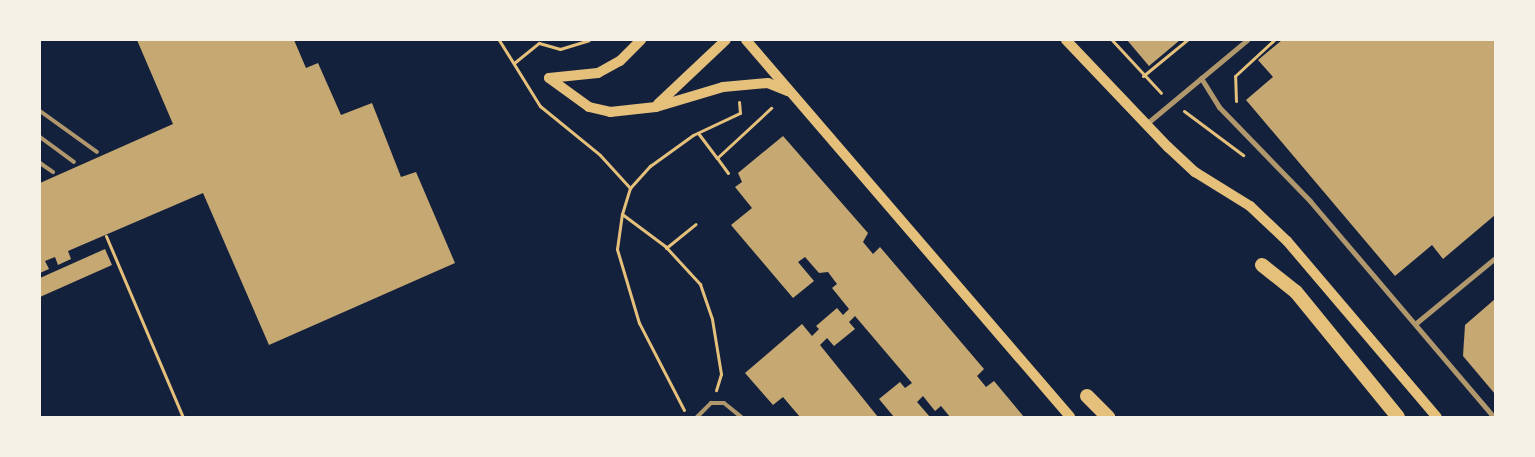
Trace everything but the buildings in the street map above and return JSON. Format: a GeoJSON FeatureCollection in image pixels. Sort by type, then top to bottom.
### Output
{"type":"FeatureCollection","features":[{"type":"Feature","properties":{"kind":"highway"},"geometry":{"type":"LineString","coordinates":[[1262,265],[1296,292],[1398,417]]}},
{"type":"Feature","properties":{"kind":"highway"},"geometry":{"type":"LineString","coordinates":[[1088,396],[1108,417]]}},
{"type":"Feature","properties":{"kind":"main road"},"geometry":{"type":"LineString","coordinates":[[641,40],[620,61],[598,73],[549,78],[589,107],[628,112],[656,107],[723,87],[768,84],[791,92]]}},
{"type":"Feature","properties":{"kind":"main road"},"geometry":{"type":"LineString","coordinates":[[656,107],[726,40]]}},
{"type":"Feature","properties":{"kind":"main road"},"geometry":{"type":"LineString","coordinates":[[746,40],[1070,417]]}},
{"type":"Feature","properties":{"kind":"main road"},"geometry":{"type":"LineString","coordinates":[[1066,40],[1145,126],[1195,172],[1250,206],[1287,241],[1437,417]]}},
{"type":"Feature","properties":{"kind":"street"},"geometry":{"type":"LineString","coordinates":[[1145,126],[1246,40]]}},
{"type":"Feature","properties":{"kind":"street"},"geometry":{"type":"LineString","coordinates":[[1201,78],[1225,114],[1310,201],[1494,417]]}},
{"type":"Feature","properties":{"kind":"street"},"geometry":{"type":"LineString","coordinates":[[1415,324],[1495,258]]}},
{"type":"Feature","properties":{"kind":"lane"},"geometry":{"type":"LineString","coordinates":[[40,111],[97,152]]}},
{"type":"Feature","properties":{"kind":"lane"},"geometry":{"type":"LineString","coordinates":[[40,137],[74,162]]}},
{"type":"Feature","properties":{"kind":"lane"},"geometry":{"type":"LineString","coordinates":[[40,163],[53,172]]}},
{"type":"Feature","properties":{"kind":"lane"},"geometry":{"type":"LineString","coordinates":[[697,417],[711,403],[724,403],[741,417]]}},
{"type":"Feature","properties":{"kind":"path"},"geometry":{"type":"LineString","coordinates":[[499,40],[540,106],[594,150],[630,188]]}},
{"type":"Feature","properties":{"kind":"path"},"geometry":{"type":"LineString","coordinates":[[514,63],[539,43],[560,49],[589,40]]}},
{"type":"Feature","properties":{"kind":"path"},"geometry":{"type":"LineString","coordinates":[[1112,40],[1143,76],[1207,130],[1238,105],[1235,76],[1274,40]]}},
{"type":"Feature","properties":{"kind":"path"},"geometry":{"type":"LineString","coordinates":[[1143,76],[1187,40]]}},
{"type":"Feature","properties":{"kind":"path"},"geometry":{"type":"LineString","coordinates":[[717,158],[771,108]]}},
{"type":"Feature","properties":{"kind":"path"},"geometry":{"type":"LineString","coordinates":[[689,417],[639,323],[617,249],[622,214],[630,188],[650,166],[698,133],[740,113]]}},
{"type":"Feature","properties":{"kind":"path"},"geometry":{"type":"LineString","coordinates":[[698,133],[728,173]]}},
{"type":"Feature","properties":{"kind":"path"},"geometry":{"type":"LineString","coordinates":[[622,214],[666,248],[692,272],[707,301],[721,374],[711,403]]}},
{"type":"Feature","properties":{"kind":"path"},"geometry":{"type":"LineString","coordinates":[[666,248],[696,224]]}},
{"type":"Feature","properties":{"kind":"path"},"geometry":{"type":"LineString","coordinates":[[106,236],[183,417]]}}]}
